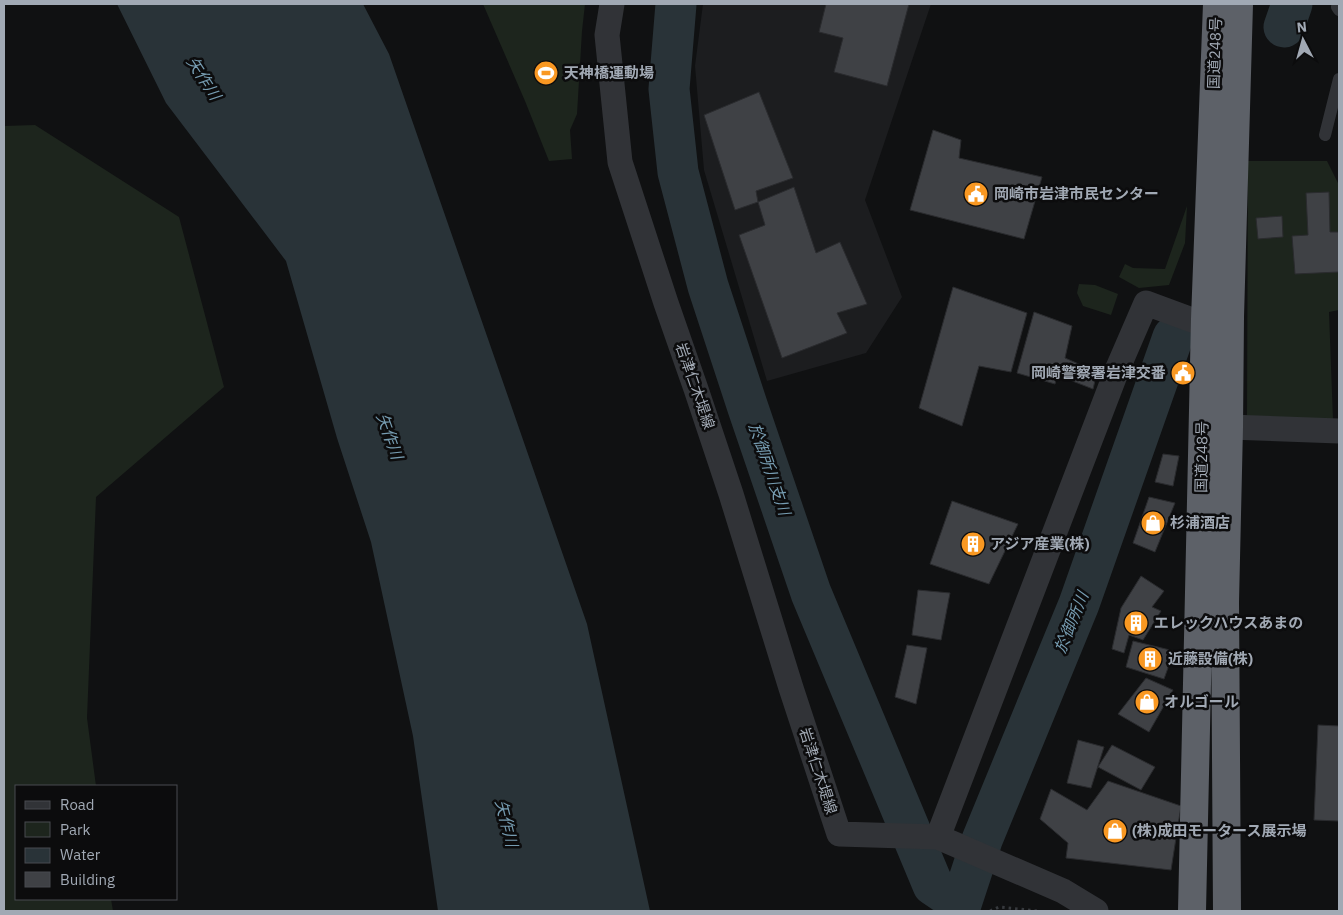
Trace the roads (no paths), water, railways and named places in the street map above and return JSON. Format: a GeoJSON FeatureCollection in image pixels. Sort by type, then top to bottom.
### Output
{"type":"FeatureCollection","features":[{"type":"Feature","properties":{"kind":"highway","name":"国道248号"},"geometry":{"type":"LineString","coordinates":[[1192,911],[1217,318],[1235,6]]}},
{"type":"Feature","properties":{"kind":"highway","name":"国道248号"},"geometry":{"type":"LineString","coordinates":[[1217,318],[1230,428],[1225,602],[1227,911]]}},
{"type":"Feature","properties":{"kind":"street","name":"岩津仁木堤線"},"geometry":{"type":"LineString","coordinates":[[612,4],[607,35],[620,162],[731,494],[838,834],[947,841]]}},
{"type":"Feature","properties":{"kind":"street"},"geometry":{"type":"LineString","coordinates":[[1096,911],[1063,891],[947,841],[1117,370],[1146,303],[1192,320],[1217,318]]}},
{"type":"Feature","properties":{"kind":"street"},"geometry":{"type":"LineString","coordinates":[[1230,428],[1339,431]]}},
{"type":"Feature","properties":{"kind":"lane"},"geometry":{"type":"LineString","coordinates":[[1338,4],[1339,10]]}},
{"type":"Feature","properties":{"kind":"lane"},"geometry":{"type":"LineString","coordinates":[[1325,135],[1334,122],[1339,79]]}},
{"type":"Feature","properties":{"kind":"water","name":"矢作川"},"geometry":{"type":"Polygon","coordinates":[[[117,4],[363,4],[389,54],[587,624],[650,911],[438,911],[413,736],[371,542],[337,438],[286,261],[166,103],[117,4]]]}},
{"type":"Feature","properties":{"kind":"waterway","name":"於御所川支川"},"geometry":{"type":"LineString","coordinates":[[676,4],[669,89],[678,172],[708,286],[811,593],[933,885],[961,904],[982,840],[1079,604],[1173,337]]}},
{"type":"Feature","properties":{"kind":"waterway","name":"於御所川"},"geometry":{"type":"LineString","coordinates":[[1284,27],[1292,4]]}},
{"type":"Feature","properties":{"kind":"waterway","name":"於御所川支川"},"geometry":{"type":"LineString","coordinates":[[958,911],[961,904]]}},
{"type":"Feature","properties":{"kind":"place","name":"天神橋運動場"},"geometry":{"type":"Point","coordinates":[546,73]}},
{"type":"Feature","properties":{"kind":"place","name":"岡崎市岩津市民センター"},"geometry":{"type":"Point","coordinates":[976,194]}},
{"type":"Feature","properties":{"kind":"place","name":"岡崎警察署岩津交番"},"geometry":{"type":"Point","coordinates":[1183,373]}},
{"type":"Feature","properties":{"kind":"place","name":"杉浦酒店"},"geometry":{"type":"Point","coordinates":[1153,523]}},
{"type":"Feature","properties":{"kind":"place","name":"アジア産業(株)"},"geometry":{"type":"Point","coordinates":[973,544]}},
{"type":"Feature","properties":{"kind":"place","name":"エレックハウスあまの"},"geometry":{"type":"Point","coordinates":[1136,623]}},
{"type":"Feature","properties":{"kind":"place","name":"近藤設備(株)"},"geometry":{"type":"Point","coordinates":[1150,659]}},
{"type":"Feature","properties":{"kind":"place","name":"オルゴール"},"geometry":{"type":"Point","coordinates":[1147,702]}},
{"type":"Feature","properties":{"kind":"place","name":"(株)成田モータース展示場"},"geometry":{"type":"Point","coordinates":[1115,831]}}]}
